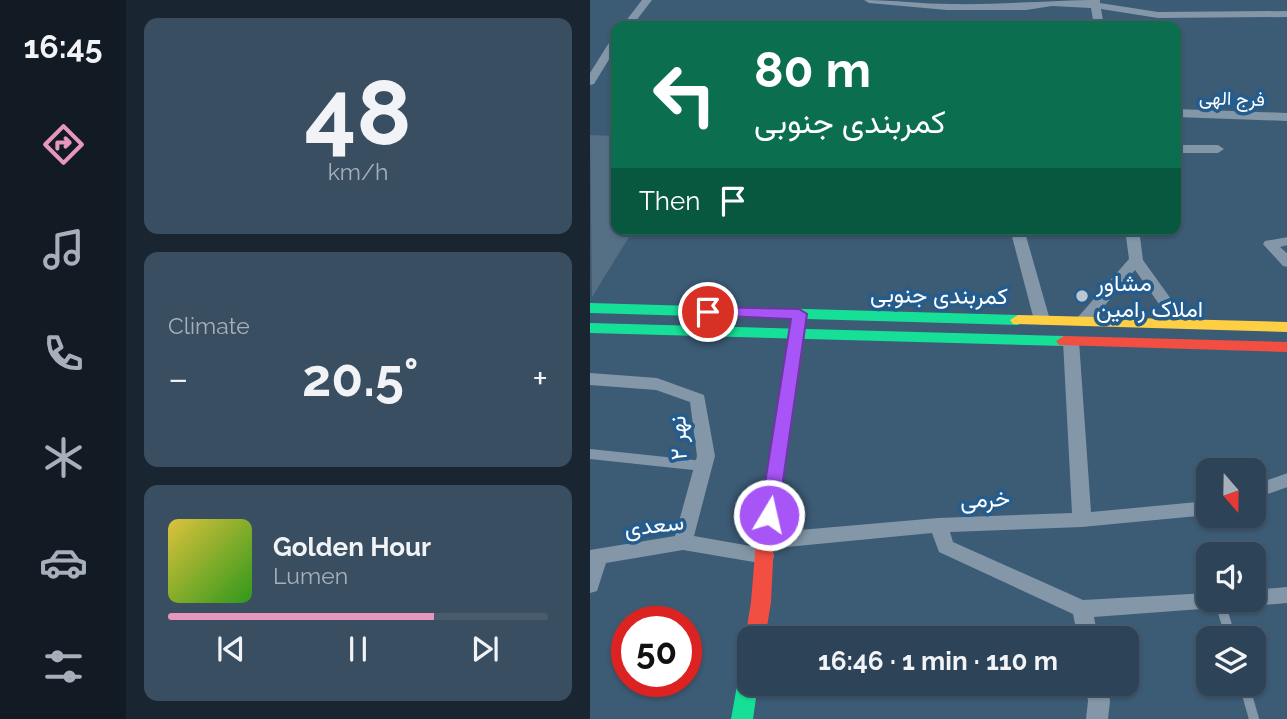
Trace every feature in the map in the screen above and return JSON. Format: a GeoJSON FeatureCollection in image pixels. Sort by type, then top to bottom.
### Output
{"type":"FeatureCollection","features":[{"type":"Feature","properties":{"kind":"main road","name":"کمربندی جنوبی"},"geometry":{"type":"LineString","coordinates":[[590,308],[1287,327]]}},
{"type":"Feature","properties":{"kind":"main road"},"geometry":{"type":"LineString","coordinates":[[756,626],[799,314]]}},
{"type":"Feature","properties":{"kind":"main road","name":"کمربندی جنوبی"},"geometry":{"type":"LineString","coordinates":[[590,328],[1287,347]]}},
{"type":"Feature","properties":{"kind":"main road"},"geometry":{"type":"LineString","coordinates":[[742,719],[746,696]]}},
{"type":"Feature","properties":{"kind":"street"},"geometry":{"type":"LineString","coordinates":[[631,21],[647,0]]}},
{"type":"Feature","properties":{"kind":"street"},"geometry":{"type":"LineString","coordinates":[[869,0],[947,7],[1026,7],[1051,3],[1096,2],[1158,15],[1287,14]]}},
{"type":"Feature","properties":{"kind":"street"},"geometry":{"type":"LineString","coordinates":[[1096,2],[1098,21]]}},
{"type":"Feature","properties":{"kind":"street"},"geometry":{"type":"LineString","coordinates":[[590,82],[611,48]]}},
{"type":"Feature","properties":{"kind":"street","name":"فرج الهی"},"geometry":{"type":"LineString","coordinates":[[1181,113],[1287,117]]}},
{"type":"Feature","properties":{"kind":"street"},"geometry":{"type":"LineString","coordinates":[[1181,149],[1218,149]]}},
{"type":"Feature","properties":{"kind":"street"},"geometry":{"type":"LineString","coordinates":[[1019,235],[1042,320]]}},
{"type":"Feature","properties":{"kind":"street"},"geometry":{"type":"LineString","coordinates":[[1133,235],[1136,260],[1181,324]]}},
{"type":"Feature","properties":{"kind":"street"},"geometry":{"type":"LineString","coordinates":[[1287,240],[1270,244],[1287,262]]}},
{"type":"Feature","properties":{"kind":"street"},"geometry":{"type":"LineString","coordinates":[[1083,321],[1136,260]]}},
{"type":"Feature","properties":{"kind":"street"},"geometry":{"type":"LineString","coordinates":[[1071,341],[1082,520]]}},
{"type":"Feature","properties":{"kind":"street","name":"نهر ۲"},"geometry":{"type":"LineString","coordinates":[[590,379],[657,384],[698,399],[706,456],[683,542]]}},
{"type":"Feature","properties":{"kind":"street"},"geometry":{"type":"LineString","coordinates":[[1266,487],[1287,480]]}},
{"type":"Feature","properties":{"kind":"street","name":"خرمی"},"geometry":{"type":"LineString","coordinates":[[765,548],[938,525],[1082,520],[1196,509]]}},
{"type":"Feature","properties":{"kind":"street"},"geometry":{"type":"LineString","coordinates":[[938,525],[946,547],[1082,608],[1196,602]]}},
{"type":"Feature","properties":{"kind":"street","name":"سعدی"},"geometry":{"type":"LineString","coordinates":[[594,558],[683,542],[765,548]]}},
{"type":"Feature","properties":{"kind":"street"},"geometry":{"type":"LineString","coordinates":[[590,585],[594,558]]}},
{"type":"Feature","properties":{"kind":"street"},"geometry":{"type":"LineString","coordinates":[[1266,597],[1287,595]]}},
{"type":"Feature","properties":{"kind":"street"},"geometry":{"type":"LineString","coordinates":[[1082,608],[1085,626]]}},
{"type":"Feature","properties":{"kind":"street"},"geometry":{"type":"LineString","coordinates":[[1097,719],[1098,696]]}},
{"type":"Feature","properties":{"kind":"lane"},"geometry":{"type":"LineString","coordinates":[[590,454],[703,466]]}},
{"type":"Feature","properties":{"kind":"lane"},"geometry":{"type":"LineString","coordinates":[[1247,696],[1254,719]]}},
{"type":"Feature","properties":{"kind":"building"},"geometry":{"type":"Polygon","coordinates":[[[590,135],[611,136],[611,235],[630,235],[592,297],[590,135]]]}},
{"type":"Feature","properties":{"kind":"traffic: fast"},"geometry":{"type":"LineString","coordinates":[[590,308],[1018,320]]}},
{"type":"Feature","properties":{"kind":"traffic: fast"},"geometry":{"type":"LineString","coordinates":[[590,328],[1064,341]]}},
{"type":"Feature","properties":{"kind":"traffic: fast"},"geometry":{"type":"LineString","coordinates":[[742,719],[746,696]]}},
{"type":"Feature","properties":{"kind":"traffic: slow"},"geometry":{"type":"LineString","coordinates":[[1018,320],[1288,327]]}},
{"type":"Feature","properties":{"kind":"traffic: jam"},"geometry":{"type":"LineString","coordinates":[[757,626],[765,541],[797,333]]}},
{"type":"Feature","properties":{"kind":"traffic: jam"},"geometry":{"type":"LineString","coordinates":[[1064,341],[1288,347]]}},
{"type":"Feature","properties":{"kind":"place","name":"مشاور املاک رامین"},"geometry":{"type":"Point","coordinates":[1082,296]}},
{"type":"Feature","properties":{"kind":"route"},"geometry":{"type":"LineString","coordinates":[[708,312],[799,314],[769,515]]}}]}
